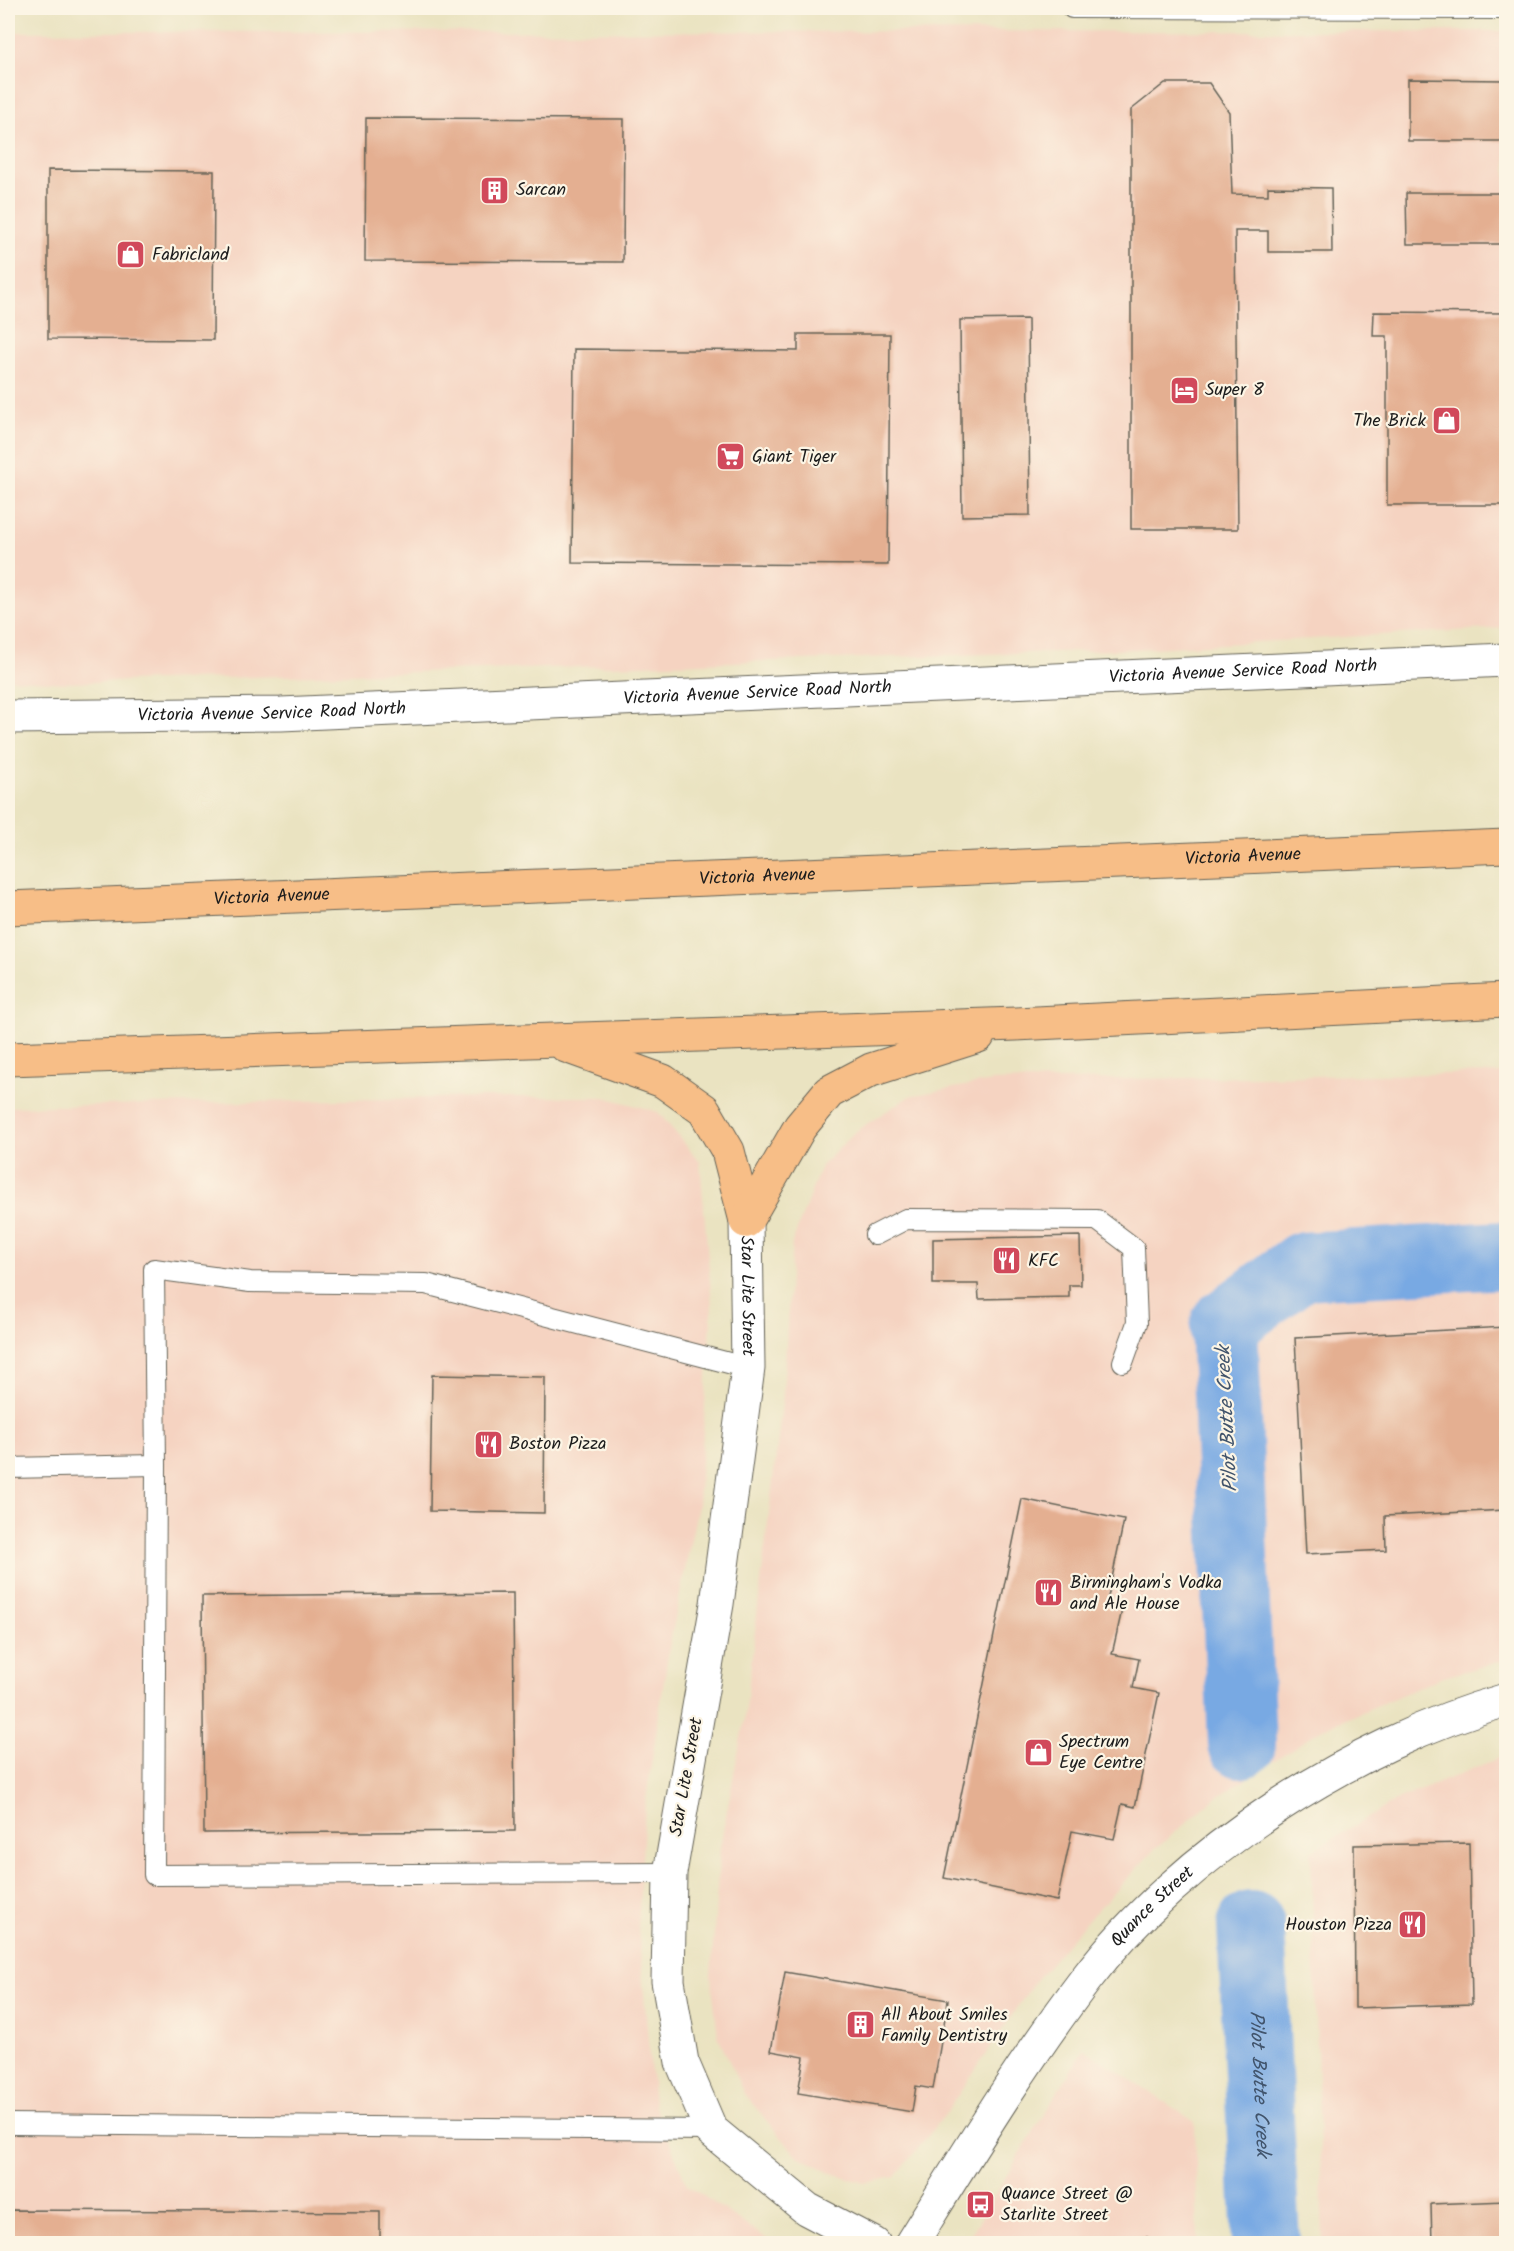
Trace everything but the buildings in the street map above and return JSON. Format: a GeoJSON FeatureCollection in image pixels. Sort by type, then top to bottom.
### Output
{"type":"FeatureCollection","features":[{"type":"Feature","properties":{"kind":"highway","name":"Victoria Avenue"},"geometry":{"type":"LineString","coordinates":[[8,908],[1506,846]]}},
{"type":"Feature","properties":{"kind":"highway"},"geometry":{"type":"LineString","coordinates":[[8,916],[76,906]]}},
{"type":"Feature","properties":{"kind":"highway"},"geometry":{"type":"LineString","coordinates":[[1444,1003],[1506,993]]}},
{"type":"Feature","properties":{"kind":"highway"},"geometry":{"type":"LineString","coordinates":[[8,1059],[1016,1024],[1506,1000]]}},
{"type":"Feature","properties":{"kind":"highway"},"geometry":{"type":"LineString","coordinates":[[746,1221],[800,1126],[829,1092],[871,1070],[1016,1024]]}},
{"type":"Feature","properties":{"kind":"highway"},"geometry":{"type":"LineString","coordinates":[[550,1040],[663,1081],[704,1110],[728,1151],[746,1221]]}},
{"type":"Feature","properties":{"kind":"street","name":"Victoria Avenue Service Road North"},"geometry":{"type":"LineString","coordinates":[[8,717],[293,713],[1506,660]]}},
{"type":"Feature","properties":{"kind":"street","name":"Star Lite Street"},"geometry":{"type":"LineString","coordinates":[[746,1221],[748,1368],[717,1604],[670,1874],[668,1981],[682,2062],[711,2130],[807,2210],[874,2244]]}},
{"type":"Feature","properties":{"kind":"street","name":"Quance Street"},"geometry":{"type":"LineString","coordinates":[[910,2244],[1011,2084],[1086,1977],[1138,1919],[1196,1867],[1253,1822],[1332,1773],[1406,1736],[1484,1706],[1506,1700]]}},
{"type":"Feature","properties":{"kind":"lane"},"geometry":{"type":"LineString","coordinates":[[1072,8],[1506,9]]}},
{"type":"Feature","properties":{"kind":"lane"},"geometry":{"type":"LineString","coordinates":[[875,1235],[906,1219],[1097,1220],[1134,1248],[1137,1323],[1123,1362]]}},
{"type":"Feature","properties":{"kind":"lane"},"geometry":{"type":"LineString","coordinates":[[670,1874],[154,1875],[156,1465],[154,1269],[250,1282],[426,1284],[748,1368]]}},
{"type":"Feature","properties":{"kind":"lane"},"geometry":{"type":"LineString","coordinates":[[8,1468],[156,1465]]}},
{"type":"Feature","properties":{"kind":"lane"},"geometry":{"type":"LineString","coordinates":[[8,2124],[711,2130]]}},
{"type":"Feature","properties":{"kind":"shaded area"},"geometry":{"type":"Polygon","coordinates":[[[1506,31],[1506,628],[1118,650],[64,683],[8,679],[8,32],[1506,31]]]}},
{"type":"Feature","properties":{"kind":"shaded area"},"geometry":{"type":"Polygon","coordinates":[[[1506,1073],[1506,1660],[1440,1678],[1321,1730],[1213,1800],[1152,1852],[1083,1925],[1033,1984],[944,2116],[895,2177],[865,2183],[835,2174],[797,2156],[744,2094],[718,2036],[711,1976],[720,1847],[745,1716],[783,1396],[792,1243],[821,1166],[859,1129],[910,1096],[992,1081],[1506,1073]]]}},
{"type":"Feature","properties":{"kind":"shaded area"},"geometry":{"type":"Polygon","coordinates":[[[480,1097],[604,1097],[658,1112],[700,1162],[712,1306],[698,1505],[669,1648],[645,1806],[638,1928],[654,2104],[687,2185],[773,2243],[8,2243],[8,1107],[480,1097]]]}},
{"type":"Feature","properties":{"kind":"shaded area"},"geometry":{"type":"Polygon","coordinates":[[[1506,1755],[1506,2243],[1323,2243],[1311,1852],[1397,1800],[1506,1755]]]}},
{"type":"Feature","properties":{"kind":"shaded area"},"geometry":{"type":"Polygon","coordinates":[[[1084,2049],[1195,2122],[1198,2243],[965,2244],[1084,2049]]]}},
{"type":"Feature","properties":{"kind":"waterway","name":"Pilot Butte Creek"},"geometry":{"type":"LineString","coordinates":[[1242,1744],[1224,1324],[1302,1266],[1506,1255]]}},
{"type":"Feature","properties":{"kind":"waterway","name":"Pilot Butte Creek"},"geometry":{"type":"LineString","coordinates":[[1251,1925],[1266,2244]]}},
{"type":"Feature","properties":{"kind":"place","name":"Sarcan"},"geometry":{"type":"Point","coordinates":[495,190]}},
{"type":"Feature","properties":{"kind":"place","name":"Fabricland"},"geometry":{"type":"Point","coordinates":[131,255]}},
{"type":"Feature","properties":{"kind":"place","name":"Super 8"},"geometry":{"type":"Point","coordinates":[1184,390]}},
{"type":"Feature","properties":{"kind":"place","name":"The Brick"},"geometry":{"type":"Point","coordinates":[1447,421]}},
{"type":"Feature","properties":{"kind":"place","name":"Giant Tiger"},"geometry":{"type":"Point","coordinates":[731,457]}},
{"type":"Feature","properties":{"kind":"place","name":"KFC"},"geometry":{"type":"Point","coordinates":[1007,1261]}},
{"type":"Feature","properties":{"kind":"place","name":"Boston Pizza"},"geometry":{"type":"Point","coordinates":[488,1444]}},
{"type":"Feature","properties":{"kind":"place","name":"Birmingham's Vodka and Ale House"},"geometry":{"type":"Point","coordinates":[1049,1593]}},
{"type":"Feature","properties":{"kind":"place","name":"Spectrum Eye Centre"},"geometry":{"type":"Point","coordinates":[1038,1752]}},
{"type":"Feature","properties":{"kind":"place","name":"Houston Pizza"},"geometry":{"type":"Point","coordinates":[1413,1925]}},
{"type":"Feature","properties":{"kind":"place","name":"All About Smiles Family Dentistry"},"geometry":{"type":"Point","coordinates":[860,2025]}},
{"type":"Feature","properties":{"kind":"place","name":"Quance Street @ Starlite Street"},"geometry":{"type":"Point","coordinates":[980,2204]}}]}
